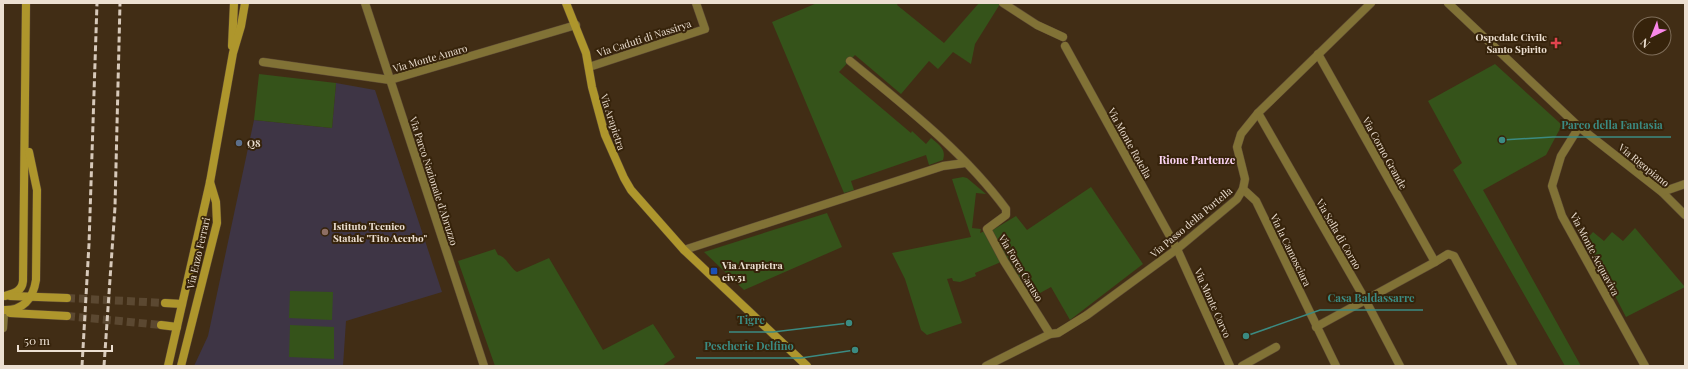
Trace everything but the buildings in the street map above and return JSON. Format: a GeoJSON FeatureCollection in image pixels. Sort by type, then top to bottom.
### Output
{"type":"FeatureCollection","features":[{"type":"Feature","properties":{"kind":"street"},"geometry":{"type":"LineString","coordinates":[[4,296],[18,291],[24,281],[26,3]]}},
{"type":"Feature","properties":{"kind":"street","name":"Via Enzo Ferrari"},"geometry":{"type":"LineString","coordinates":[[232,53],[234,3]]}},
{"type":"Feature","properties":{"kind":"street","name":"Via Enzo Ferrari"},"geometry":{"type":"LineString","coordinates":[[168,366],[210,182],[232,53],[245,3]]}},
{"type":"Feature","properties":{"kind":"street","name":"Via Parco Nazionale d'Abruzzo"},"geometry":{"type":"LineString","coordinates":[[365,3],[484,366]]}},
{"type":"Feature","properties":{"kind":"street","name":"Via Arapietra"},"geometry":{"type":"LineString","coordinates":[[566,3],[586,53],[592,86],[605,135],[624,178],[640,201],[684,250],[807,366]]}},
{"type":"Feature","properties":{"kind":"street","name":"Via Caduti di Nassirya"},"geometry":{"type":"LineString","coordinates":[[589,67],[705,29],[696,3]]}},
{"type":"Feature","properties":{"kind":"street"},"geometry":{"type":"LineString","coordinates":[[1003,3],[1037,25],[1063,37]]}},
{"type":"Feature","properties":{"kind":"street","name":"Via Passo della Portella"},"geometry":{"type":"LineString","coordinates":[[986,366],[1050,334],[1058,333],[1087,315],[1177,249],[1237,199],[1243,189],[1245,179],[1237,147],[1241,134],[1258,113],[1371,3]]}},
{"type":"Feature","properties":{"kind":"street","name":"Via Rigopiano"},"geometry":{"type":"LineString","coordinates":[[1448,3],[1579,127],[1662,192],[1685,214]]}},
{"type":"Feature","properties":{"kind":"street","name":"Via Monte Amaro"},"geometry":{"type":"LineString","coordinates":[[263,62],[390,80],[576,26]]}},
{"type":"Feature","properties":{"kind":"street","name":"Via Monte Rotella"},"geometry":{"type":"LineString","coordinates":[[1065,46],[1177,249]]}},
{"type":"Feature","properties":{"kind":"street","name":"Via Corno Grande"},"geometry":{"type":"LineString","coordinates":[[1318,54],[1435,262]]}},
{"type":"Feature","properties":{"kind":"street"},"geometry":{"type":"LineString","coordinates":[[850,61],[948,146],[965,163]]}},
{"type":"Feature","properties":{"kind":"street","name":"Via Sella di Corno"},"geometry":{"type":"LineString","coordinates":[[1258,113],[1366,300],[1400,366]]}},
{"type":"Feature","properties":{"kind":"street","name":"Via Monte Acquaviva"},"geometry":{"type":"LineString","coordinates":[[1579,127],[1561,156],[1552,186],[1562,216],[1644,366]]}},
{"type":"Feature","properties":{"kind":"street"},"geometry":{"type":"LineString","coordinates":[[3,312],[26,304],[32,296],[36,280],[37,190],[26,134]]}},
{"type":"Feature","properties":{"kind":"street"},"geometry":{"type":"LineString","coordinates":[[947,165],[950,154],[948,146]]}},
{"type":"Feature","properties":{"kind":"street"},"geometry":{"type":"LineString","coordinates":[[684,250],[947,165],[965,163]]}},
{"type":"Feature","properties":{"kind":"street","name":"Via Forca Caruso"},"geometry":{"type":"LineString","coordinates":[[965,163],[989,186],[1006,209],[1006,215],[987,229],[1004,260],[1050,334]]}},
{"type":"Feature","properties":{"kind":"street","name":"Via Enzo Ferrari"},"geometry":{"type":"LineString","coordinates":[[181,366],[216,223],[216,202],[210,182]]}},
{"type":"Feature","properties":{"kind":"street"},"geometry":{"type":"LineString","coordinates":[[1662,192],[1685,184]]}},
{"type":"Feature","properties":{"kind":"street","name":"Via la Camosciara"},"geometry":{"type":"LineString","coordinates":[[1243,189],[1256,201],[1336,366]]}},
{"type":"Feature","properties":{"kind":"street","name":"Via Monte Corvo"},"geometry":{"type":"LineString","coordinates":[[1177,249],[1230,366]]}},
{"type":"Feature","properties":{"kind":"street"},"geometry":{"type":"LineString","coordinates":[[1316,327],[1448,254],[1454,256],[1513,366]]}},
{"type":"Feature","properties":{"kind":"street"},"geometry":{"type":"LineString","coordinates":[[36,280],[42,291],[51,296]]}},
{"type":"Feature","properties":{"kind":"street"},"geometry":{"type":"LineString","coordinates":[[4,296],[51,296],[67,298]]}},
{"type":"Feature","properties":{"kind":"street"},"geometry":{"type":"LineString","coordinates":[[165,303],[182,304]]}},
{"type":"Feature","properties":{"kind":"street"},"geometry":{"type":"LineString","coordinates":[[3,312],[67,316]]}},
{"type":"Feature","properties":{"kind":"street"},"geometry":{"type":"LineString","coordinates":[[3,312],[3,328]]}},
{"type":"Feature","properties":{"kind":"street"},"geometry":{"type":"LineString","coordinates":[[161,325],[177,326]]}},
{"type":"Feature","properties":{"kind":"street"},"geometry":{"type":"LineString","coordinates":[[1242,366],[1276,347]]}},
{"type":"Feature","properties":{"kind":"shaded area","name":"Istituto Tecnico Statale \"Tito Acerbo\""},"geometry":{"type":"Polygon","coordinates":[[[336,83],[375,90],[442,292],[346,321],[343,366],[194,366],[208,336],[254,120],[332,128],[336,83]]]}},
{"type":"Feature","properties":{"kind":"green space"},"geometry":{"type":"Polygon","coordinates":[[[817,3],[898,3],[897,5],[944,43],[979,3],[1000,4],[975,44],[971,64],[953,52],[938,69],[929,61],[901,94],[855,55],[839,72],[926,144],[931,138],[936,142],[943,150],[943,160],[929,165],[926,155],[851,181],[854,190],[844,193],[772,22],[817,3]]]}},
{"type":"Feature","properties":{"kind":"green space"},"geometry":{"type":"Polygon","coordinates":[[[1495,64],[1562,125],[1546,155],[1483,190],[1581,366],[1565,366],[1453,170],[1462,163],[1428,101],[1495,64]]]}},
{"type":"Feature","properties":{"kind":"green space"},"geometry":{"type":"Polygon","coordinates":[[[259,74],[336,83],[332,128],[254,120],[259,74]]]}},
{"type":"Feature","properties":{"kind":"green space"},"geometry":{"type":"Polygon","coordinates":[[[963,177],[967,178],[986,194],[976,193],[972,228],[981,229],[980,233],[985,231],[1001,262],[975,273],[976,276],[960,282],[953,281],[952,278],[947,279],[962,323],[927,335],[921,330],[905,279],[892,253],[971,237],[952,179],[963,177]]]}},
{"type":"Feature","properties":{"kind":"green space"},"geometry":{"type":"Polygon","coordinates":[[[1091,187],[1143,264],[1070,320],[1051,287],[1031,298],[991,231],[1016,216],[1027,230],[1091,187]]]}},
{"type":"Feature","properties":{"kind":"green space"},"geometry":{"type":"Polygon","coordinates":[[[827,213],[842,247],[744,290],[704,252],[827,213]]]}},
{"type":"Feature","properties":{"kind":"green space"},"geometry":{"type":"Polygon","coordinates":[[[1635,228],[1685,287],[1626,317],[1586,240],[1593,232],[1604,241],[1612,232],[1623,241],[1635,228]]]}},
{"type":"Feature","properties":{"kind":"green space"},"geometry":{"type":"Polygon","coordinates":[[[495,249],[498,255],[504,258],[517,272],[549,258],[603,350],[653,324],[675,357],[662,366],[495,366],[458,261],[495,249]]]}},
{"type":"Feature","properties":{"kind":"green space"},"geometry":{"type":"Polygon","coordinates":[[[290,291],[333,292],[332,320],[289,318],[290,291]]]}},
{"type":"Feature","properties":{"kind":"green space"},"geometry":{"type":"Polygon","coordinates":[[[290,325],[334,327],[334,359],[289,357],[290,325]]]}},
{"type":"Feature","properties":{"kind":"tunnel"},"geometry":{"type":"LineString","coordinates":[[67,298],[165,303]]}},
{"type":"Feature","properties":{"kind":"tunnel"},"geometry":{"type":"LineString","coordinates":[[67,316],[161,325]]}},
{"type":"Feature","properties":{"kind":"railway"},"geometry":{"type":"LineString","coordinates":[[82,366],[89,244],[97,3]]}},
{"type":"Feature","properties":{"kind":"railway"},"geometry":{"type":"LineString","coordinates":[[104,366],[115,207],[120,3]]}},
{"type":"Feature","properties":{"kind":"place","name":"Ospedale Civile Santo Spirito"},"geometry":{"type":"Point","coordinates":[1556,43]}},
{"type":"Feature","properties":{"kind":"place","name":"Parco della Fantasia"},"geometry":{"type":"Point","coordinates":[1502,140]}},
{"type":"Feature","properties":{"kind":"place","name":"Q8"},"geometry":{"type":"Point","coordinates":[239,143]}},
{"type":"Feature","properties":{"kind":"place","name":"Istituto Tecnico Statale \"Tito Acerbo\""},"geometry":{"type":"Point","coordinates":[325,232]}},
{"type":"Feature","properties":{"kind":"place","name":"Via Arapietra civ.51"},"geometry":{"type":"Point","coordinates":[714,271]}},
{"type":"Feature","properties":{"kind":"place","name":"Tigre"},"geometry":{"type":"Point","coordinates":[849,323]}},
{"type":"Feature","properties":{"kind":"place","name":"Casa Baldassarre"},"geometry":{"type":"Point","coordinates":[1246,336]}},
{"type":"Feature","properties":{"kind":"place","name":"Pescherie Delfino"},"geometry":{"type":"Point","coordinates":[855,350]}},
{"type":"Feature","properties":{"kind":"district","name":"Rione Partenze"},"geometry":{"type":"Point","coordinates":[1197,160]}}]}
